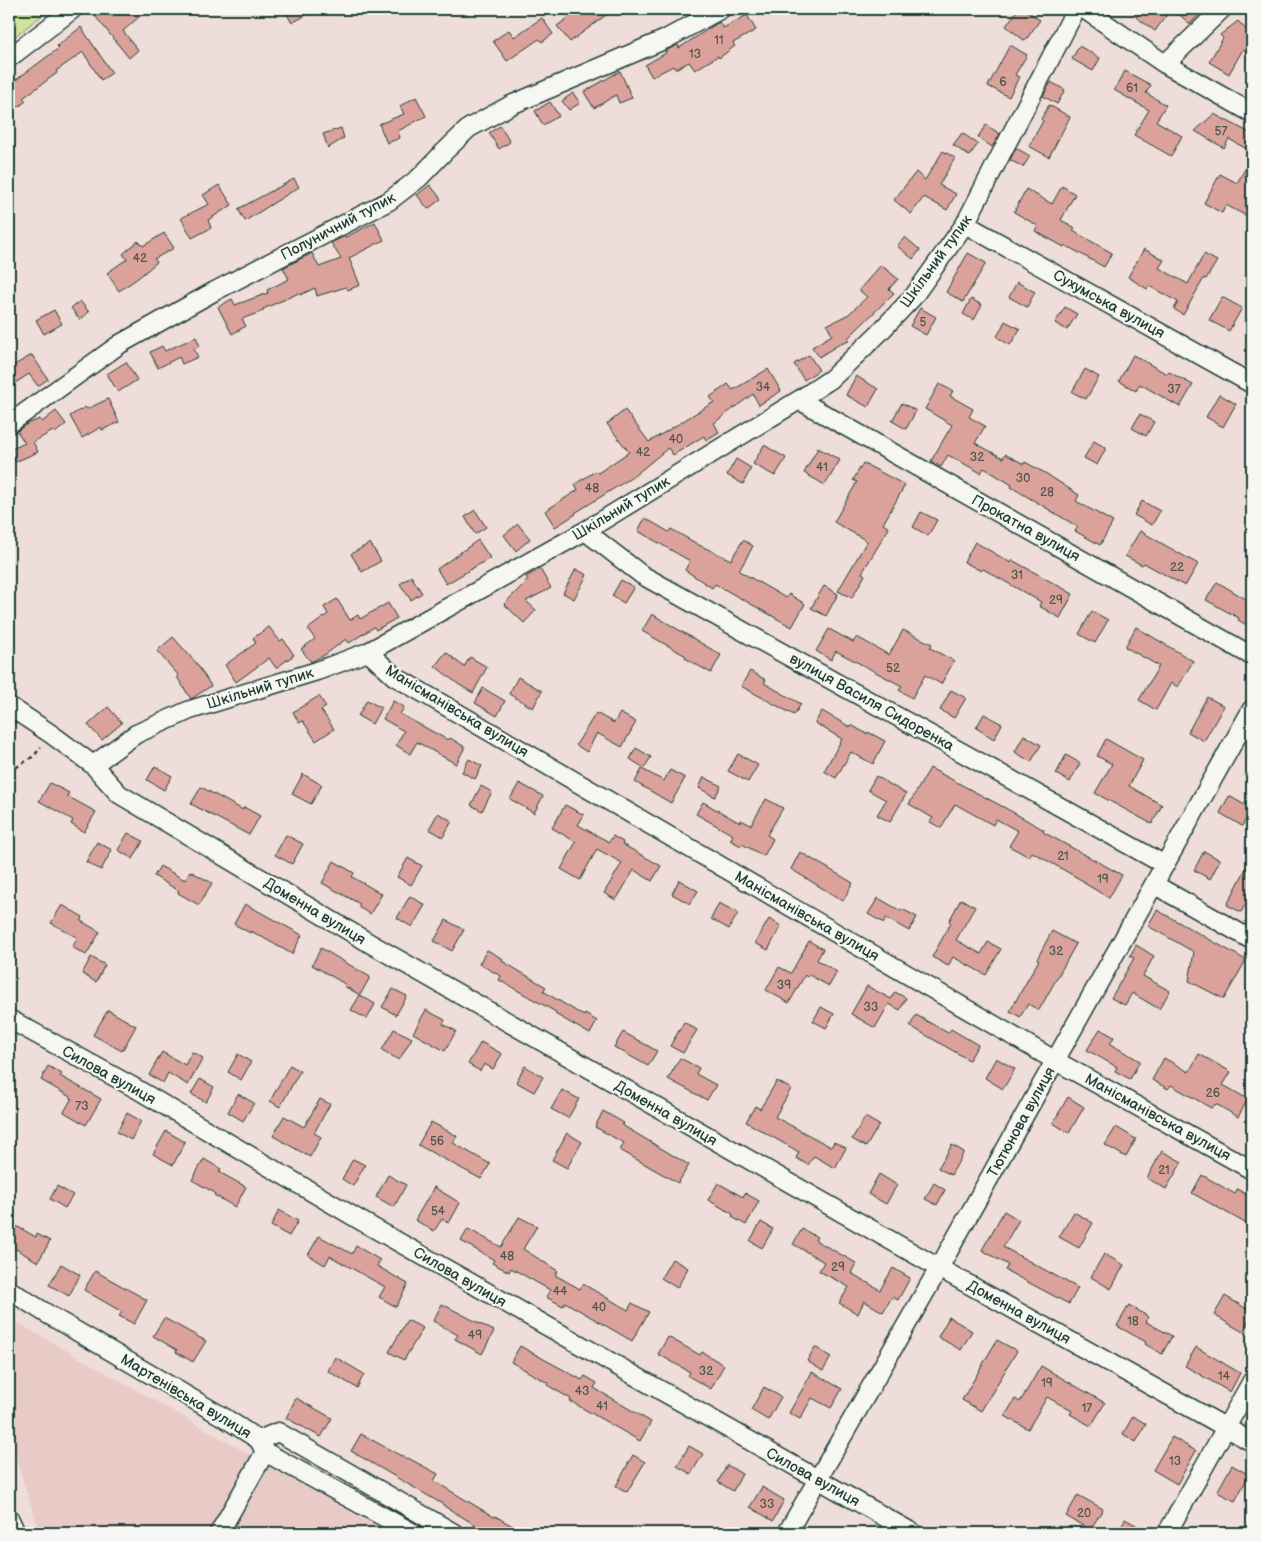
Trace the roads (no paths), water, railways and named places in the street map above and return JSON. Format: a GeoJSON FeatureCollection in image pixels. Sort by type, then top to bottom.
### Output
{"type":"FeatureCollection","features":[{"type":"Feature","properties":{"kind":"street"},"geometry":{"type":"LineString","coordinates":[[9,58],[73,9]]}},
{"type":"Feature","properties":{"kind":"street","name":"Полуничний тупик"},"geometry":{"type":"LineString","coordinates":[[9,424],[120,344],[216,291],[389,201],[419,178],[469,128],[511,105],[666,39],[721,9]]}},
{"type":"Feature","properties":{"kind":"street","name":"Шкільний тупик"},"geometry":{"type":"LineString","coordinates":[[93,765],[136,734],[190,710],[317,672],[368,652],[584,531],[799,400],[830,379],[877,335],[913,297],[965,224],[1076,9]]}},
{"type":"Feature","properties":{"kind":"street"},"geometry":{"type":"LineString","coordinates":[[1084,9],[1165,64],[1252,113]]}},
{"type":"Feature","properties":{"kind":"street"},"geometry":{"type":"LineString","coordinates":[[1165,64],[1222,9]]}},
{"type":"Feature","properties":{"kind":"street","name":"Сухумська вулиця"},"geometry":{"type":"LineString","coordinates":[[965,224],[1252,384]]}},
{"type":"Feature","properties":{"kind":"street","name":"Прокатна вулиця"},"geometry":{"type":"LineString","coordinates":[[799,400],[1252,656]]}},
{"type":"Feature","properties":{"kind":"street","name":"вулиця Василя Сидоренка"},"geometry":{"type":"LineString","coordinates":[[584,531],[642,575],[1166,865]]}},
{"type":"Feature","properties":{"kind":"street","name":"Манісманівська вулиця"},"geometry":{"type":"LineString","coordinates":[[368,652],[394,676],[1056,1061],[1252,1170]]}},
{"type":"Feature","properties":{"kind":"street"},"geometry":{"type":"LineString","coordinates":[[9,706],[93,765]]}},
{"type":"Feature","properties":{"kind":"street","name":"Тютюнова вулиця"},"geometry":{"type":"LineString","coordinates":[[786,1533],[939,1268],[1252,710]]}},
{"type":"Feature","properties":{"kind":"street","name":"Доменна вулиця"},"geometry":{"type":"LineString","coordinates":[[93,765],[119,794],[371,944],[939,1268],[1252,1442]]}},
{"type":"Feature","properties":{"kind":"street"},"geometry":{"type":"LineString","coordinates":[[1155,885],[1252,940]]}},
{"type":"Feature","properties":{"kind":"street","name":"Силова вулиця"},"geometry":{"type":"LineString","coordinates":[[9,1019],[135,1088],[363,1222],[913,1533]]}},
{"type":"Feature","properties":{"kind":"street","name":"Мартенівська вулиця"},"geometry":{"type":"LineString","coordinates":[[9,1290],[49,1316],[225,1418],[262,1446],[413,1533]]}},
{"type":"Feature","properties":{"kind":"street"},"geometry":{"type":"LineString","coordinates":[[1167,1533],[1252,1381]]}},
{"type":"Feature","properties":{"kind":"street"},"geometry":{"type":"LineString","coordinates":[[219,1533],[262,1446],[278,1432],[454,1533]]}},
{"type":"Feature","properties":{"kind":"street"},"geometry":{"type":"LineString","coordinates":[[9,1518],[16,1533]]}}]}
